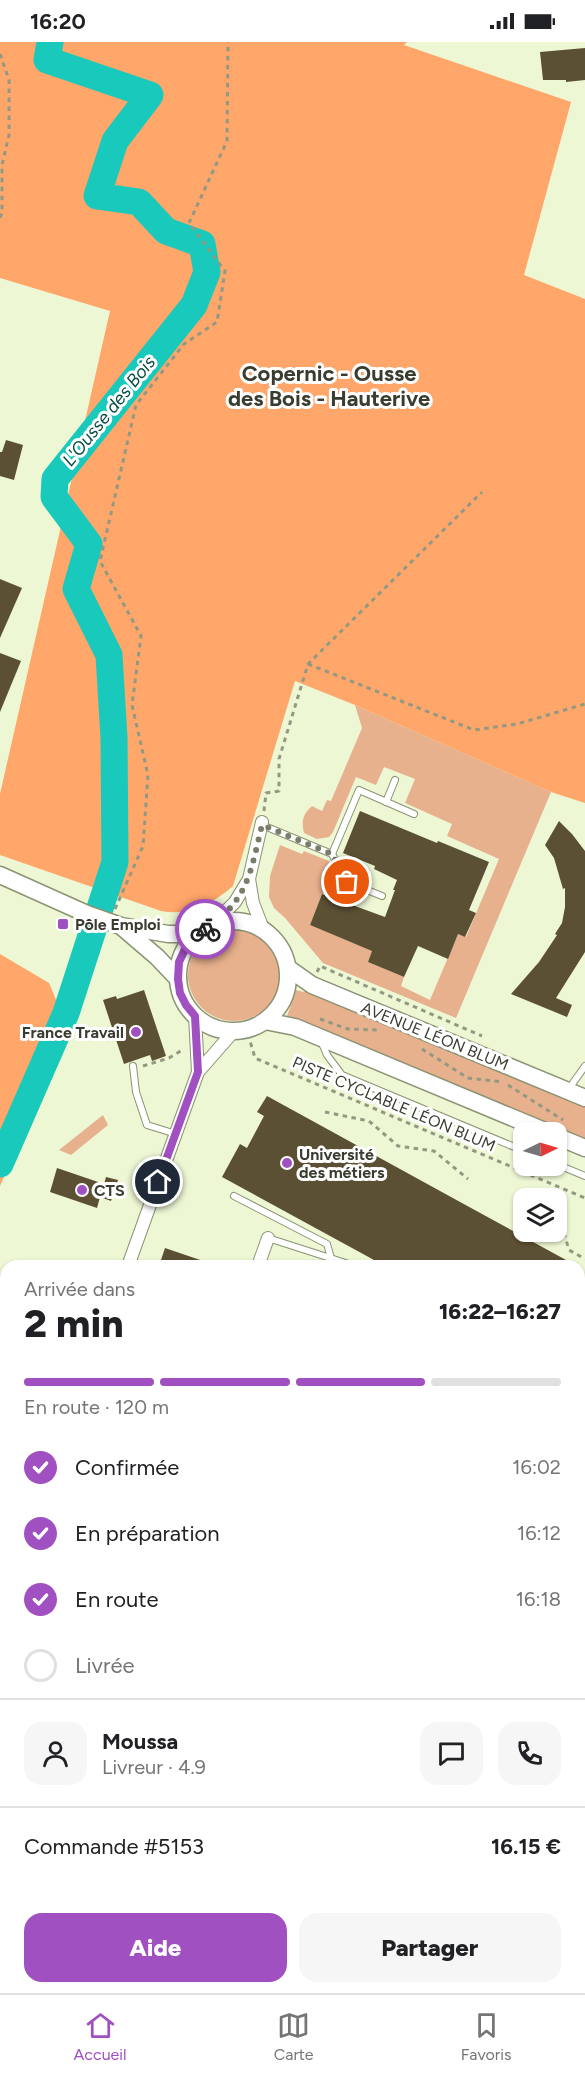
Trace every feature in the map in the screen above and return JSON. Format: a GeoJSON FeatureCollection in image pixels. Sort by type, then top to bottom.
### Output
{"type":"FeatureCollection","features":[{"type":"Feature","properties":{"kind":"street"},"geometry":{"type":"LineString","coordinates":[[212,925],[236,902],[249,879],[262,823]]}},
{"type":"Feature","properties":{"kind":"street"},"geometry":{"type":"LineString","coordinates":[[0,875],[115,924],[168,934],[196,934]]}},
{"type":"Feature","properties":{"kind":"street"},"geometry":{"type":"LineString","coordinates":[[249,879],[253,903],[262,929]]}},
{"type":"Feature","properties":{"kind":"street"},"geometry":{"type":"LineString","coordinates":[[229,920],[246,922],[262,929],[279,946],[288,968],[288,983],[284,998],[276,1011],[265,1021],[240,1030],[220,1030],[207,1025],[195,1016],[180,993],[179,962],[186,947],[196,934],[212,925],[229,920]]}},
{"type":"Feature","properties":{"kind":"street"},"geometry":{"type":"LineString","coordinates":[[115,924],[158,957],[178,979]]}},
{"type":"Feature","properties":{"kind":"street","name":"AVENUE LÉON BLUM"},"geometry":{"type":"LineString","coordinates":[[288,968],[312,985],[585,1098]]}},
{"type":"Feature","properties":{"kind":"street"},"geometry":{"type":"LineString","coordinates":[[130,1260],[198,1072],[195,1016]]}},
{"type":"Feature","properties":{"kind":"street"},"geometry":{"type":"LineString","coordinates":[[265,1021],[295,1027],[524,1122]]}},
{"type":"Feature","properties":{"kind":"street"},"geometry":{"type":"LineString","coordinates":[[198,1072],[240,1030]]}},
{"type":"Feature","properties":{"kind":"street"},"geometry":{"type":"LineString","coordinates":[[567,1141],[585,1148]]}},
{"type":"Feature","properties":{"kind":"street"},"geometry":{"type":"LineString","coordinates":[[260,1260],[268,1238]]}},
{"type":"Feature","properties":{"kind":"lane"},"geometry":{"type":"LineString","coordinates":[[386,802],[395,780]]}},
{"type":"Feature","properties":{"kind":"lane"},"geometry":{"type":"LineString","coordinates":[[332,854],[359,790],[414,814]]}},
{"type":"Feature","properties":{"kind":"lane"},"geometry":{"type":"LineString","coordinates":[[262,823],[332,854],[347,882],[382,896]]}},
{"type":"Feature","properties":{"kind":"lane"},"geometry":{"type":"LineString","coordinates":[[319,1037],[327,1055],[342,1075],[513,1145]]}},
{"type":"Feature","properties":{"kind":"lane"},"geometry":{"type":"LineString","coordinates":[[133,1066],[136,1092],[147,1125],[176,1134]]}},
{"type":"Feature","properties":{"kind":"lane"},"geometry":{"type":"LineString","coordinates":[[567,1091],[585,1066]]}},
{"type":"Feature","properties":{"kind":"lane"},"geometry":{"type":"LineString","coordinates":[[567,1169],[585,1176]]}},
{"type":"Feature","properties":{"kind":"lane"},"geometry":{"type":"LineString","coordinates":[[234,1196],[327,1244],[331,1258]]}},
{"type":"Feature","properties":{"kind":"lane"},"geometry":{"type":"LineString","coordinates":[[268,1238],[337,1260]]}},
{"type":"Feature","properties":{"kind":"path"},"geometry":{"type":"LineString","coordinates":[[115,924],[143,846],[148,775],[132,705],[141,636],[100,561],[136,405],[184,344],[217,322],[225,271],[189,223],[227,141],[228,42]]}},
{"type":"Feature","properties":{"kind":"path"},"geometry":{"type":"LineString","coordinates":[[0,54],[9,80],[9,135],[2,165],[2,213],[0,218]]}},
{"type":"Feature","properties":{"kind":"path"},"geometry":{"type":"LineString","coordinates":[[262,823],[266,793],[279,791],[279,759],[308,664],[482,492]]}},
{"type":"Feature","properties":{"kind":"path"},"geometry":{"type":"LineString","coordinates":[[308,664],[474,730],[517,724],[585,704]]}},
{"type":"Feature","properties":{"kind":"path"},"geometry":{"type":"LineString","coordinates":[[312,985],[320,966],[491,1041]]}},
{"type":"Feature","properties":{"kind":"path"},"geometry":{"type":"LineString","coordinates":[[311,1015],[348,1029],[386,1031]]}},
{"type":"Feature","properties":{"kind":"path","name":"PISTE CYCLABLE LÉON BLUM"},"geometry":{"type":"LineString","coordinates":[[240,1030],[255,1058],[585,1198]]}},
{"type":"Feature","properties":{"kind":"path"},"geometry":{"type":"LineString","coordinates":[[143,1056],[143,1066],[169,1058],[190,1045],[196,1044]]}},
{"type":"Feature","properties":{"kind":"path"},"geometry":{"type":"LineString","coordinates":[[414,1044],[468,1078],[504,1082],[570,1124]]}},
{"type":"Feature","properties":{"kind":"path"},"geometry":{"type":"LineString","coordinates":[[325,1112],[369,1121],[398,1146],[434,1151],[468,1179]]}},
{"type":"Feature","properties":{"kind":"path"},"geometry":{"type":"LineString","coordinates":[[567,1242],[569,1250],[585,1259]]}},
{"type":"Feature","properties":{"kind":"shaded area"},"geometry":{"type":"Polygon","coordinates":[[[0,42],[407,42],[404,45],[571,102],[524,275],[585,299],[585,803],[551,792],[355,705],[295,681],[233,886],[217,899],[191,910],[161,911],[0,855],[0,794],[110,311],[0,278],[0,42]]]}},
{"type":"Feature","properties":{"kind":"shaded area"},"geometry":{"type":"Polygon","coordinates":[[[355,705],[551,792],[456,1018],[323,963],[274,908],[269,897],[270,876],[280,845],[329,861],[335,872],[328,891],[322,894],[310,925],[373,949],[368,962],[404,977],[401,986],[430,1000],[458,934],[466,937],[499,859],[447,836],[452,824],[405,803],[415,779],[384,767],[376,785],[356,777],[329,837],[317,839],[304,833],[304,818],[309,809],[312,806],[322,811],[327,800],[331,801],[362,728],[355,705]]]}},
{"type":"Feature","properties":{"kind":"shaded area"},"geometry":{"type":"Polygon","coordinates":[[[234,929],[251,933],[266,943],[276,958],[280,975],[276,992],[266,1007],[251,1017],[234,1021],[217,1017],[202,1007],[192,992],[188,975],[192,958],[202,943],[217,933],[234,929]]]}},
{"type":"Feature","properties":{"kind":"shaded area"},"geometry":{"type":"Polygon","coordinates":[[[0,954],[49,983],[57,1002],[56,1055],[0,1186],[0,954]]]}},
{"type":"Feature","properties":{"kind":"shaded area"},"geometry":{"type":"Polygon","coordinates":[[[306,988],[585,1104],[585,1141],[567,1133],[567,1122],[540,1122],[287,1016],[296,990],[304,992],[306,988]]]}},
{"type":"Feature","properties":{"kind":"shaded area"},"geometry":{"type":"Polygon","coordinates":[[[103,1115],[108,1125],[71,1155],[59,1150],[103,1115]]]}},
{"type":"Feature","properties":{"kind":"building"},"geometry":{"type":"Polygon","coordinates":[[[585,48],[585,80],[566,82],[566,80],[543,80],[540,52],[585,48]]]}},
{"type":"Feature","properties":{"kind":"building"},"geometry":{"type":"Polygon","coordinates":[[[6,440],[23,445],[14,480],[0,476],[0,452],[6,440]]]}},
{"type":"Feature","properties":{"kind":"building"},"geometry":{"type":"Polygon","coordinates":[[[0,579],[22,588],[0,638],[0,579]]]}},
{"type":"Feature","properties":{"kind":"building"},"geometry":{"type":"Polygon","coordinates":[[[0,653],[21,661],[0,712],[0,653]]]}},
{"type":"Feature","properties":{"kind":"building"},"geometry":{"type":"Polygon","coordinates":[[[360,811],[489,862],[469,910],[476,913],[465,937],[458,934],[448,959],[418,946],[404,977],[368,962],[372,951],[310,925],[322,894],[385,917],[397,880],[374,869],[375,866],[343,853],[360,811]]]}},
{"type":"Feature","properties":{"kind":"building"},"geometry":{"type":"Polygon","coordinates":[[[559,821],[585,851],[585,952],[556,998],[572,1005],[567,1017],[511,994],[539,962],[562,923],[565,888],[563,889],[554,858],[545,845],[559,821]]]}},
{"type":"Feature","properties":{"kind":"building"},"geometry":{"type":"Polygon","coordinates":[[[144,990],[166,1056],[152,1061],[150,1055],[124,1064],[103,1000],[116,996],[117,999],[144,990]]]}},
{"type":"Feature","properties":{"kind":"building"},"geometry":{"type":"Polygon","coordinates":[[[267,1096],[513,1231],[513,1242],[533,1242],[566,1260],[374,1260],[222,1177],[240,1144],[247,1148],[264,1116],[257,1112],[267,1096]]]}},
{"type":"Feature","properties":{"kind":"building"},"geometry":{"type":"Polygon","coordinates":[[[57,1168],[104,1184],[106,1177],[118,1180],[111,1201],[100,1197],[97,1208],[50,1192],[57,1168]]]}},
{"type":"Feature","properties":{"kind":"building"},"geometry":{"type":"Polygon","coordinates":[[[165,1248],[200,1260],[161,1260],[165,1248]]]}},
{"type":"Feature","properties":{"kind":"waterway","name":"L'Ousse des Bois"},"geometry":{"type":"LineString","coordinates":[[0,1164],[66,1013],[115,862],[114,738],[109,655],[76,589],[89,544],[54,497],[55,479],[194,305],[207,272],[202,244],[166,231],[139,202],[97,196],[115,141],[150,95],[47,60],[50,42]]}},
{"type":"Feature","properties":{"kind":"way so far"},"geometry":{"type":"LineString","coordinates":[[205,929],[236,902],[249,879],[262,825],[332,854],[347,882]]}},
{"type":"Feature","properties":{"kind":"place","name":"Pôle Emploi"},"geometry":{"type":"Point","coordinates":[63,924]}},
{"type":"Feature","properties":{"kind":"place","name":"France Travail"},"geometry":{"type":"Point","coordinates":[136,1032]}},
{"type":"Feature","properties":{"kind":"place","name":"Université des métiers"},"geometry":{"type":"Point","coordinates":[287,1163]}},
{"type":"Feature","properties":{"kind":"place","name":"CTS"},"geometry":{"type":"Point","coordinates":[82,1190]}},
{"type":"Feature","properties":{"kind":"district","name":"Copernic - Ousse des Bois - Hauterive"},"geometry":{"type":"Point","coordinates":[329,386]}},
{"type":"Feature","properties":{"kind":"route"},"geometry":{"type":"LineString","coordinates":[[158,1182],[198,1072],[195,1016],[180,993],[179,962],[186,947],[196,934],[205,929]]}}]}
